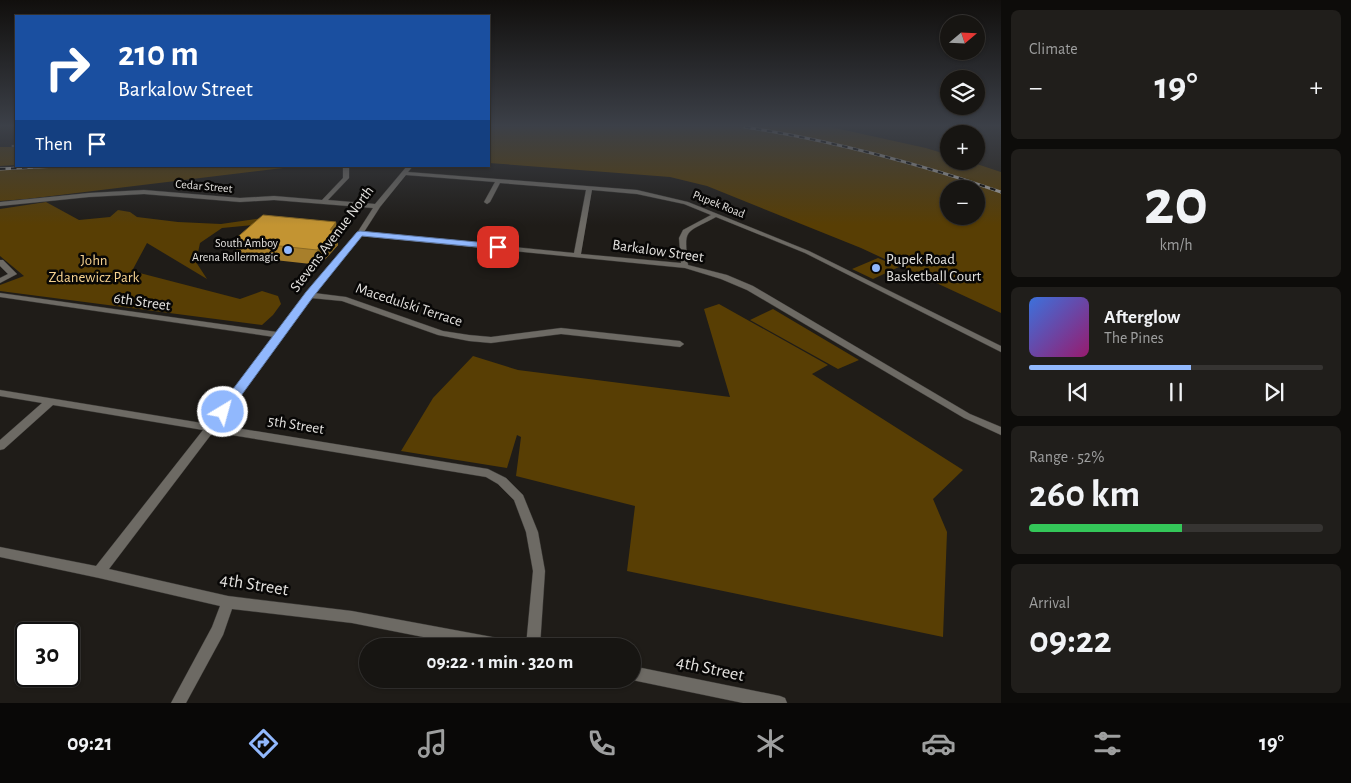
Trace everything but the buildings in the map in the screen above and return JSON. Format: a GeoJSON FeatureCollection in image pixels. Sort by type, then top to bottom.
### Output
{"type":"FeatureCollection","features":[{"type":"Feature","properties":{"kind":"street","name":"Stevens Avenue North"},"geometry":{"type":"LineString","coordinates":[[99,572],[211,427],[309,294],[360,234],[377,206],[409,167]]}},
{"type":"Feature","properties":{"kind":"street"},"geometry":{"type":"LineString","coordinates":[[323,202],[346,178],[346,168]]}},
{"type":"Feature","properties":{"kind":"street","name":"Pupek Road"},"geometry":{"type":"LineString","coordinates":[[404,173],[637,192],[663,196],[686,203],[807,252],[1001,349]]}},
{"type":"Feature","properties":{"kind":"street"},"geometry":{"type":"LineString","coordinates":[[487,202],[498,180]]}},
{"type":"Feature","properties":{"kind":"street"},"geometry":{"type":"LineString","coordinates":[[577,254],[589,189]]}},
{"type":"Feature","properties":{"kind":"street","name":"Cedar Street"},"geometry":{"type":"LineString","coordinates":[[0,204],[89,195],[144,192],[240,200],[274,198],[377,206]]}},
{"type":"Feature","properties":{"kind":"street"},"geometry":{"type":"LineString","coordinates":[[684,266],[682,238],[686,230],[716,215]]}},
{"type":"Feature","properties":{"kind":"street","name":"Barkalow Street"},"geometry":{"type":"LineString","coordinates":[[360,234],[684,266],[724,277],[750,288],[967,416],[1001,431]]}},
{"type":"Feature","properties":{"kind":"street"},"geometry":{"type":"LineString","coordinates":[[0,262],[13,274],[10,278],[0,282]]}},
{"type":"Feature","properties":{"kind":"street","name":"Macedulski Terrace"},"geometry":{"type":"LineString","coordinates":[[309,294],[342,299],[441,333],[469,338],[491,340],[561,330],[680,344]]}},
{"type":"Feature","properties":{"kind":"street","name":"6th Street"},"geometry":{"type":"LineString","coordinates":[[0,296],[279,336]]}},
{"type":"Feature","properties":{"kind":"street","name":"5th Street"},"geometry":{"type":"LineString","coordinates":[[0,393],[488,472],[502,481],[519,498],[532,532],[539,571],[533,638]]}},
{"type":"Feature","properties":{"kind":"street"},"geometry":{"type":"LineString","coordinates":[[0,446],[51,401]]}},
{"type":"Feature","properties":{"kind":"street","name":"4th Street"},"geometry":{"type":"LineString","coordinates":[[0,552],[99,572],[228,602],[352,617],[461,638]]}},
{"type":"Feature","properties":{"kind":"street"},"geometry":{"type":"LineString","coordinates":[[178,703],[218,630],[228,602]]}},
{"type":"Feature","properties":{"kind":"street","name":"4th Street"},"geometry":{"type":"LineString","coordinates":[[641,675],[780,703]]}},
{"type":"Feature","properties":{"kind":"shaded area"},"geometry":{"type":"Polygon","coordinates":[[[985,160],[1001,160],[1001,172],[985,167],[985,160]]]}},
{"type":"Feature","properties":{"kind":"green space"},"geometry":{"type":"Polygon","coordinates":[[[0,160],[15,160],[15,165],[0,166],[0,160]]]}},
{"type":"Feature","properties":{"kind":"green space"},"geometry":{"type":"Polygon","coordinates":[[[490,160],[940,160],[940,170],[985,170],[985,167],[1001,172],[1001,313],[861,248],[707,186],[670,177],[490,163],[490,160]]]}},
{"type":"Feature","properties":{"kind":"green space"},"geometry":{"type":"Polygon","coordinates":[[[18,167],[292,167],[0,201],[0,168],[18,167]]]}},
{"type":"Feature","properties":{"kind":"green space","name":"John Zdanewicz Park"},"geometry":{"type":"Polygon","coordinates":[[[46,202],[79,220],[110,217],[118,210],[130,212],[137,217],[178,222],[221,224],[270,217],[273,223],[222,228],[200,243],[196,262],[207,279],[147,243],[132,271],[240,299],[262,291],[278,296],[281,304],[262,325],[0,291],[0,285],[24,276],[0,256],[0,209],[46,202]]]}},
{"type":"Feature","properties":{"kind":"green space","name":"Pupek Road Basketball Court"},"geometry":{"type":"Polygon","coordinates":[[[878,258],[899,267],[873,279],[852,269],[878,258]]]}},
{"type":"Feature","properties":{"kind":"green space"},"geometry":{"type":"Polygon","coordinates":[[[719,304],[828,365],[812,374],[963,470],[933,499],[947,532],[943,637],[627,571],[635,506],[516,476],[521,437],[517,435],[507,468],[401,451],[433,398],[473,356],[518,370],[730,397],[704,309],[719,304]]]}},
{"type":"Feature","properties":{"kind":"green space"},"geometry":{"type":"Polygon","coordinates":[[[773,309],[859,360],[838,369],[750,320],[773,309]]]}},
{"type":"Feature","properties":{"kind":"railway"},"geometry":{"type":"LineString","coordinates":[[895,160],[1001,192]]}},
{"type":"Feature","properties":{"kind":"railway"},"geometry":{"type":"LineString","coordinates":[[0,169],[39,167]]}},
{"type":"Feature","properties":{"kind":"place","name":"South Amboy Arena Rollermagic"},"geometry":{"type":"Point","coordinates":[288,250]}},
{"type":"Feature","properties":{"kind":"place","name":"Pupek Road Basketball Court"},"geometry":{"type":"Point","coordinates":[876,268]}},
{"type":"Feature","properties":{"kind":"route"},"geometry":{"type":"LineString","coordinates":[[223,412],[309,294],[360,234],[498,247]]}}]}
